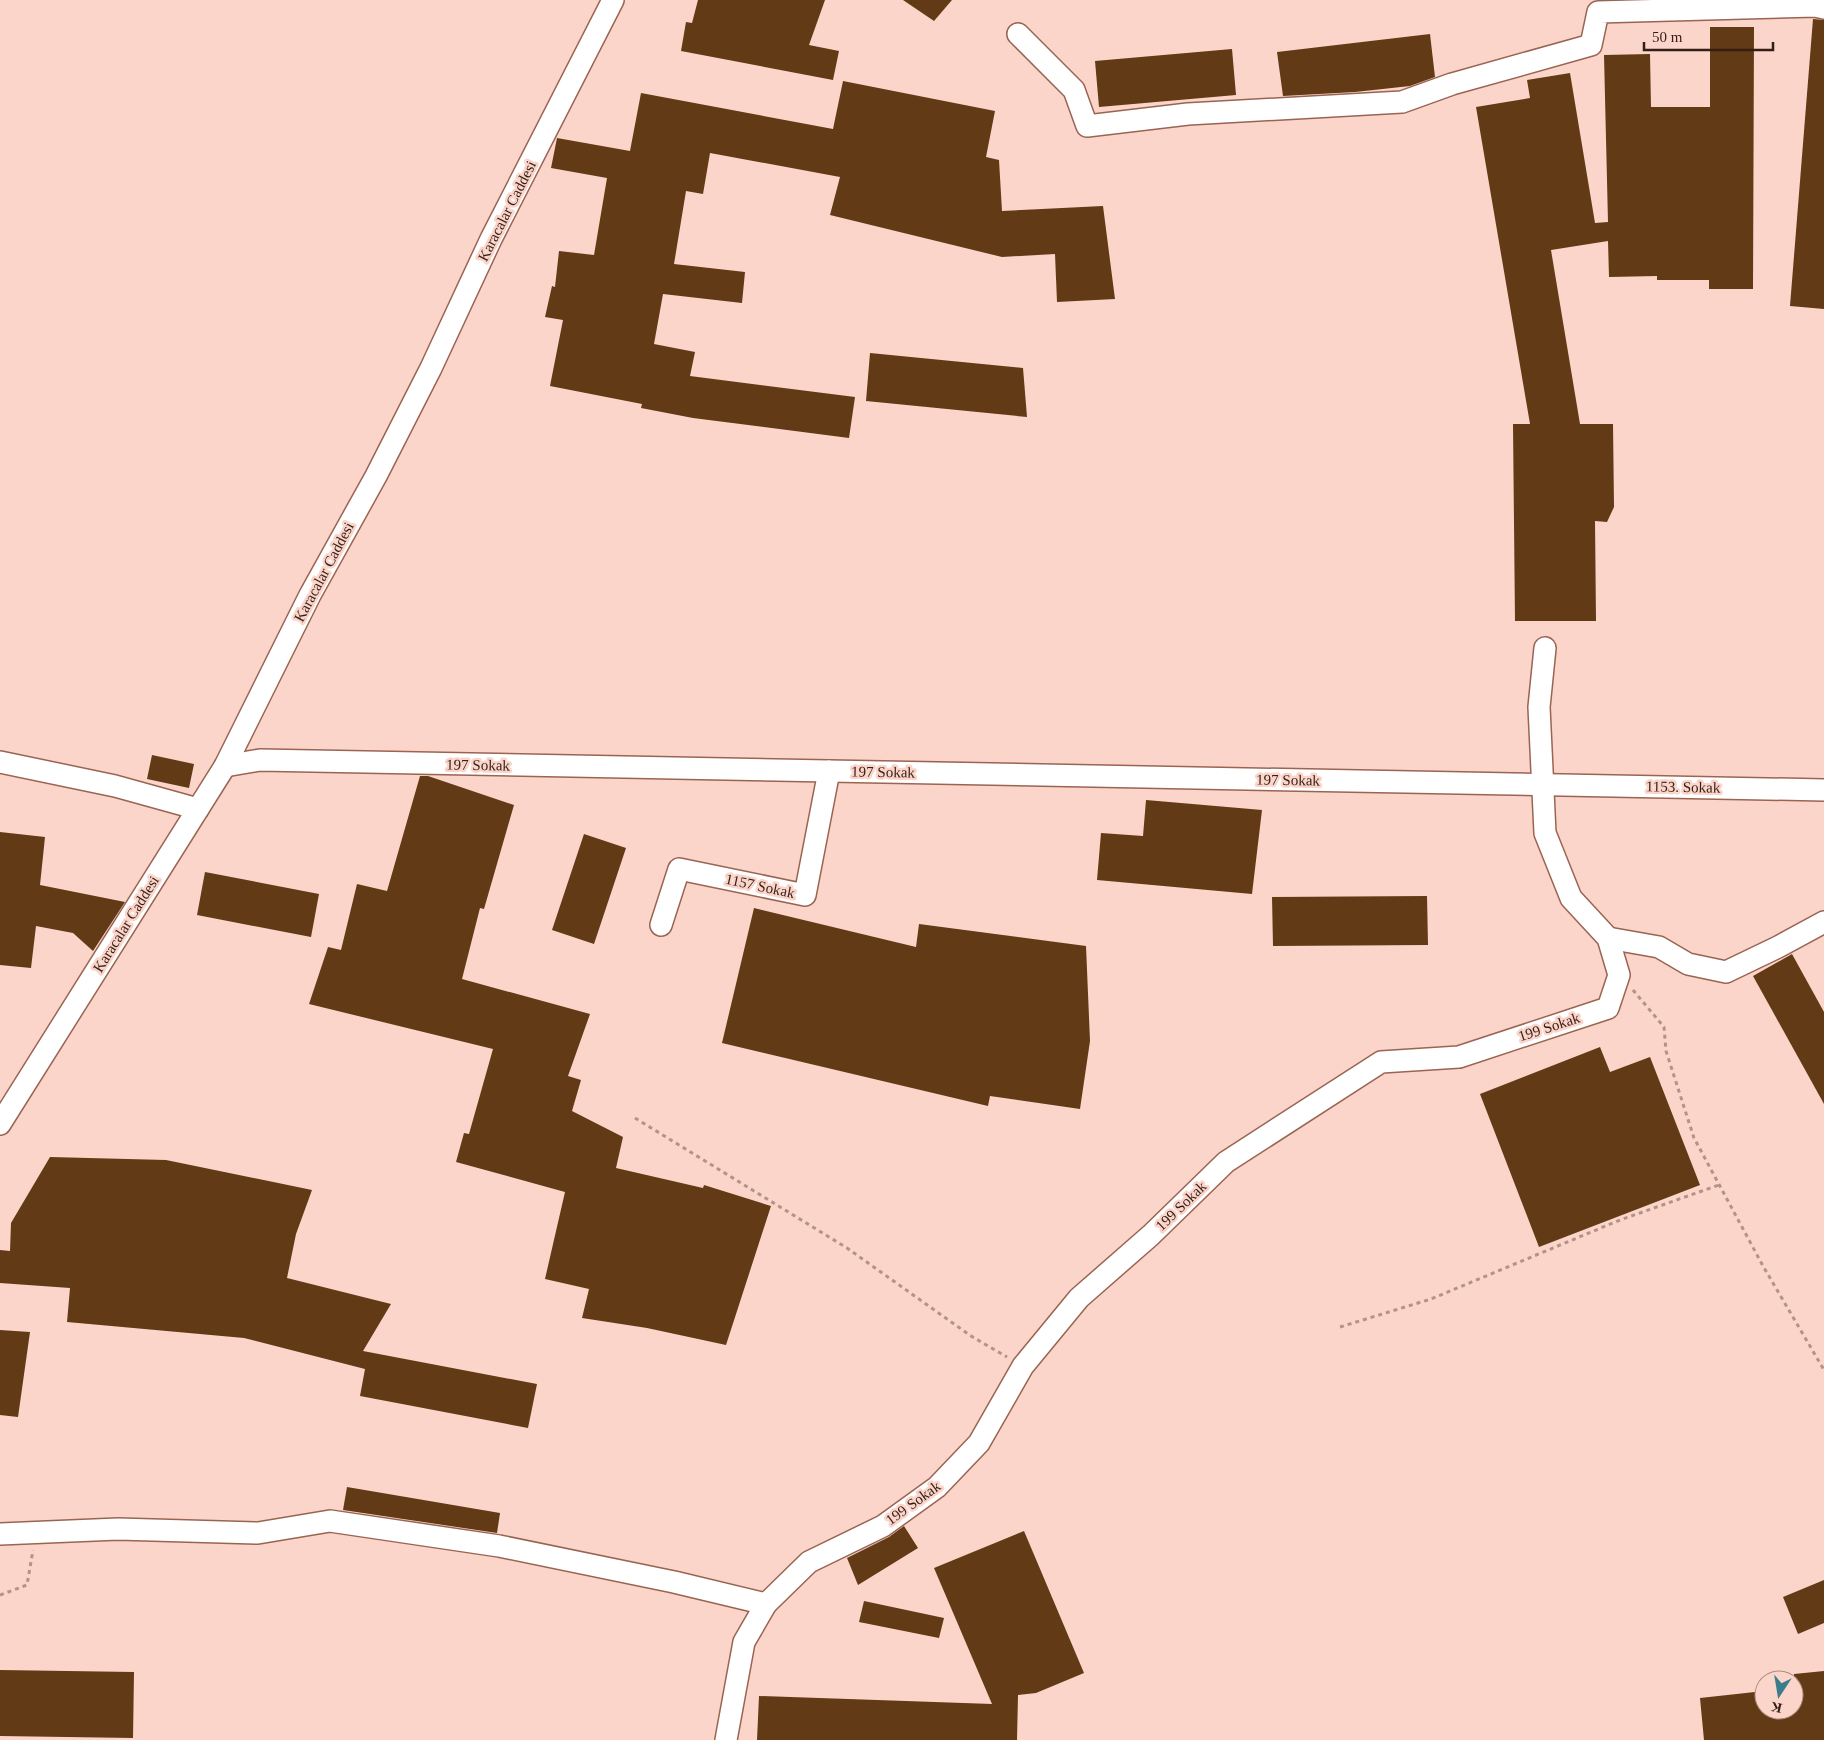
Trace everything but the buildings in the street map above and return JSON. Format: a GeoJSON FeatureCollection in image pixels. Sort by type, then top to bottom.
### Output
{"type":"FeatureCollection","features":[{"type":"Feature","properties":{"kind":"street","name":"Karacalar Caddesi"},"geometry":{"type":"LineString","coordinates":[[0,1124],[226,766],[310,594],[376,476],[422,385],[491,239],[613,0]]}},
{"type":"Feature","properties":{"kind":"street"},"geometry":{"type":"LineString","coordinates":[[1018,34],[1074,90],[1087,126],[1188,114],[1402,102],[1452,84],[1591,45],[1598,12],[1815,6],[1824,8]]}},
{"type":"Feature","properties":{"kind":"street"},"geometry":{"type":"LineString","coordinates":[[1545,648],[1539,707],[1541,785],[1545,832],[1571,898],[1608,938],[1619,975]]}},
{"type":"Feature","properties":{"kind":"street","name":"197 Sokak"},"geometry":{"type":"LineString","coordinates":[[226,766],[260,760],[1541,785]]}},
{"type":"Feature","properties":{"kind":"street"},"geometry":{"type":"LineString","coordinates":[[0,762],[115,786],[198,809]]}},
{"type":"Feature","properties":{"kind":"street","name":"1157 Sokak"},"geometry":{"type":"LineString","coordinates":[[661,925],[678,869],[805,895],[829,771]]}},
{"type":"Feature","properties":{"kind":"street","name":"1153. Sokak"},"geometry":{"type":"LineString","coordinates":[[1541,785],[1824,790]]}},
{"type":"Feature","properties":{"kind":"street"},"geometry":{"type":"LineString","coordinates":[[1608,938],[1659,947],[1688,964],[1726,972],[1824,922]]}},
{"type":"Feature","properties":{"kind":"street","name":"199 Sokak"},"geometry":{"type":"LineString","coordinates":[[726,1740],[744,1642],[766,1604],[809,1562],[883,1526],[938,1487],[980,1443],[1023,1366],[1079,1298],[1151,1235],[1226,1162],[1381,1062],[1459,1057],[1608,1008],[1619,975]]}},
{"type":"Feature","properties":{"kind":"street"},"geometry":{"type":"LineString","coordinates":[[0,1534],[118,1529],[258,1532],[330,1521],[499,1546],[674,1582],[766,1604]]}},
{"type":"Feature","properties":{"kind":"path"},"geometry":{"type":"LineString","coordinates":[[1619,975],[1664,1027],[1666,1051],[1694,1138],[1763,1266],[1824,1370]]}},
{"type":"Feature","properties":{"kind":"path"},"geometry":{"type":"LineString","coordinates":[[635,1118],[847,1248],[971,1336],[1023,1366]]}},
{"type":"Feature","properties":{"kind":"path"},"geometry":{"type":"LineString","coordinates":[[1340,1327],[1431,1299],[1620,1220],[1719,1185]]}},
{"type":"Feature","properties":{"kind":"path"},"geometry":{"type":"LineString","coordinates":[[0,1595],[27,1585],[36,1533]]}}]}
